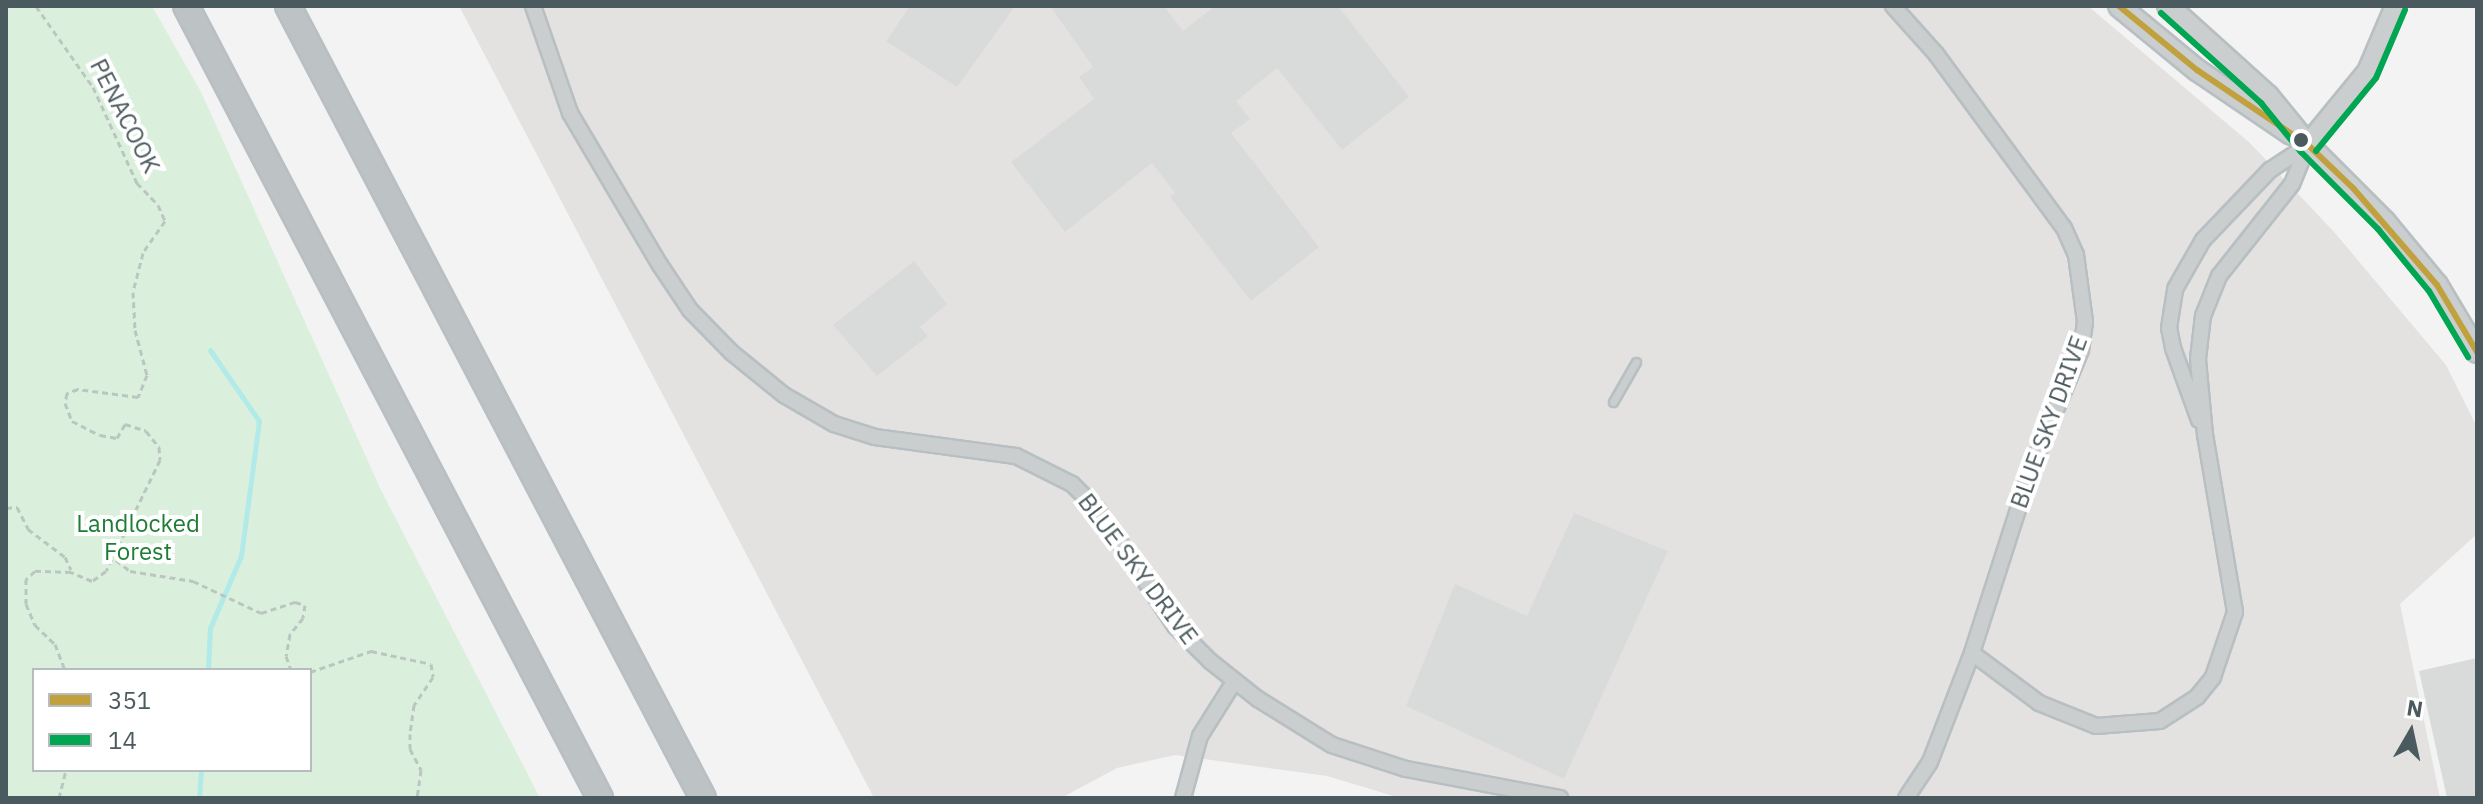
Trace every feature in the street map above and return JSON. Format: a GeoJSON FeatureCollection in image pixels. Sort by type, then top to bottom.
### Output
{"type":"FeatureCollection","features":[{"type":"Feature","properties":{"kind":"highway"},"geometry":{"type":"LineString","coordinates":[[186,6],[600,798]]}},
{"type":"Feature","properties":{"kind":"highway"},"geometry":{"type":"LineString","coordinates":[[288,6],[703,798]]}},
{"type":"Feature","properties":{"kind":"main road"},"geometry":{"type":"LineString","coordinates":[[2119,6],[2197,70],[2308,145]]}},
{"type":"Feature","properties":{"kind":"main road"},"geometry":{"type":"LineString","coordinates":[[2168,6],[2258,86],[2308,145],[2416,257],[2477,352]]}},
{"type":"Feature","properties":{"kind":"main road"},"geometry":{"type":"LineString","coordinates":[[2308,145],[2368,72],[2396,6]]}},
{"type":"Feature","properties":{"kind":"street","name":"BLUE SKY DRIVE"},"geometry":{"type":"LineString","coordinates":[[533,6],[570,113],[601,173],[690,310],[731,352],[784,395],[834,424],[926,447],[1016,456],[1072,484],[1098,510],[1175,626],[1234,682],[1332,745],[1406,769],[1560,798]]}},
{"type":"Feature","properties":{"kind":"street","name":"BLUE SKY DRIVE"},"geometry":{"type":"LineString","coordinates":[[1893,6],[2049,204],[2076,255],[2083,289],[2081,350],[2030,472],[1972,653],[1930,762],[1906,798]]}},
{"type":"Feature","properties":{"kind":"street"},"geometry":{"type":"LineString","coordinates":[[1972,653],[2039,703],[2096,726],[2160,721],[2197,697],[2224,657],[2235,612],[2205,435],[2198,359],[2210,295],[2233,254],[2292,184],[2308,145]]}},
{"type":"Feature","properties":{"kind":"street"},"geometry":{"type":"LineString","coordinates":[[2205,435],[2173,348],[2169,328],[2175,289],[2203,240],[2270,170],[2308,145]]}},
{"type":"Feature","properties":{"kind":"street"},"geometry":{"type":"LineString","coordinates":[[1183,798],[1200,736],[1234,682]]}},
{"type":"Feature","properties":{"kind":"lane"},"geometry":{"type":"LineString","coordinates":[[1613,402],[1636,362]]}},
{"type":"Feature","properties":{"kind":"path","name":"PENACOOK"},"geometry":{"type":"LineString","coordinates":[[36,6],[93,87],[137,183],[158,205],[165,221],[143,253],[133,292],[135,330],[147,375],[138,397],[78,389],[67,393],[65,403],[72,421],[100,435],[117,438],[125,424],[146,431],[159,447],[154,477],[116,560]]}},
{"type":"Feature","properties":{"kind":"path"},"geometry":{"type":"LineString","coordinates":[[6,508],[17,507],[28,529],[65,557],[71,572]]}},
{"type":"Feature","properties":{"kind":"path"},"geometry":{"type":"LineString","coordinates":[[64,668],[55,644],[35,625],[26,604],[26,579],[35,571],[71,572],[92,581],[116,560],[130,571],[193,581],[261,613],[295,602],[305,605],[303,618],[290,634],[286,656],[290,668]]}},
{"type":"Feature","properties":{"kind":"path"},"geometry":{"type":"LineString","coordinates":[[312,671],[371,651],[431,664],[433,677],[414,705],[410,734],[410,749],[421,770],[417,798]]}},
{"type":"Feature","properties":{"kind":"path"},"geometry":{"type":"LineString","coordinates":[[59,798],[66,772]]}},
{"type":"Feature","properties":{"kind":"shaded area"},"geometry":{"type":"Polygon","coordinates":[[[459,6],[2088,6],[2250,143],[2335,233],[2446,365],[2475,423],[2477,534],[2400,604],[2440,798],[1400,798],[1327,776],[1175,755],[1117,768],[1061,798],[874,798],[459,6]]]}},
{"type":"Feature","properties":{"kind":"green space","name":"Landlocked Forest"},"geometry":{"type":"Polygon","coordinates":[[[6,6],[152,6],[201,92],[381,490],[540,798],[6,798],[6,6]]]}},
{"type":"Feature","properties":{"kind":"building"},"geometry":{"type":"Polygon","coordinates":[[[910,6],[1015,6],[957,87],[886,41],[910,6]]]}},
{"type":"Feature","properties":{"kind":"building"},"geometry":{"type":"Polygon","coordinates":[[[1050,6],[1164,6],[1183,31],[1215,6],[1338,6],[1409,97],[1342,150],[1277,68],[1236,101],[1250,119],[1231,133],[1319,247],[1251,301],[1170,197],[1175,193],[1152,163],[1065,232],[1011,162],[1094,99],[1079,77],[1093,67],[1050,6]]]}},
{"type":"Feature","properties":{"kind":"building"},"geometry":{"type":"Polygon","coordinates":[[[914,261],[947,304],[920,327],[928,336],[877,376],[833,325],[914,261]]]}},
{"type":"Feature","properties":{"kind":"building"},"geometry":{"type":"Polygon","coordinates":[[[1574,513],[1668,551],[1564,779],[1406,706],[1455,584],[1527,616],[1574,513]]]}},
{"type":"Feature","properties":{"kind":"building"},"geometry":{"type":"Polygon","coordinates":[[[2477,658],[2477,798],[2447,798],[2419,671],[2477,658]]]}},
{"type":"Feature","properties":{"kind":"waterway"},"geometry":{"type":"LineString","coordinates":[[208,668],[210,628],[241,556],[259,421],[210,350]]}},
{"type":"Feature","properties":{"kind":"waterway"},"geometry":{"type":"LineString","coordinates":[[199,798],[201,772]]}},
{"type":"Feature","properties":{"kind":"transit line","name":"351"},"geometry":{"type":"LineString","coordinates":[[2119,6],[2197,70],[2308,145],[2353,188],[2437,285],[2477,352]]}},
{"type":"Feature","properties":{"kind":"transit line","name":"14"},"geometry":{"type":"LineString","coordinates":[[2316,151],[2376,78],[2405,10]]}},
{"type":"Feature","properties":{"kind":"transit line","name":"14"},"geometry":{"type":"LineString","coordinates":[[2161,13],[2261,103],[2301,152],[2378,229],[2429,291],[2468,357]]}}]}
